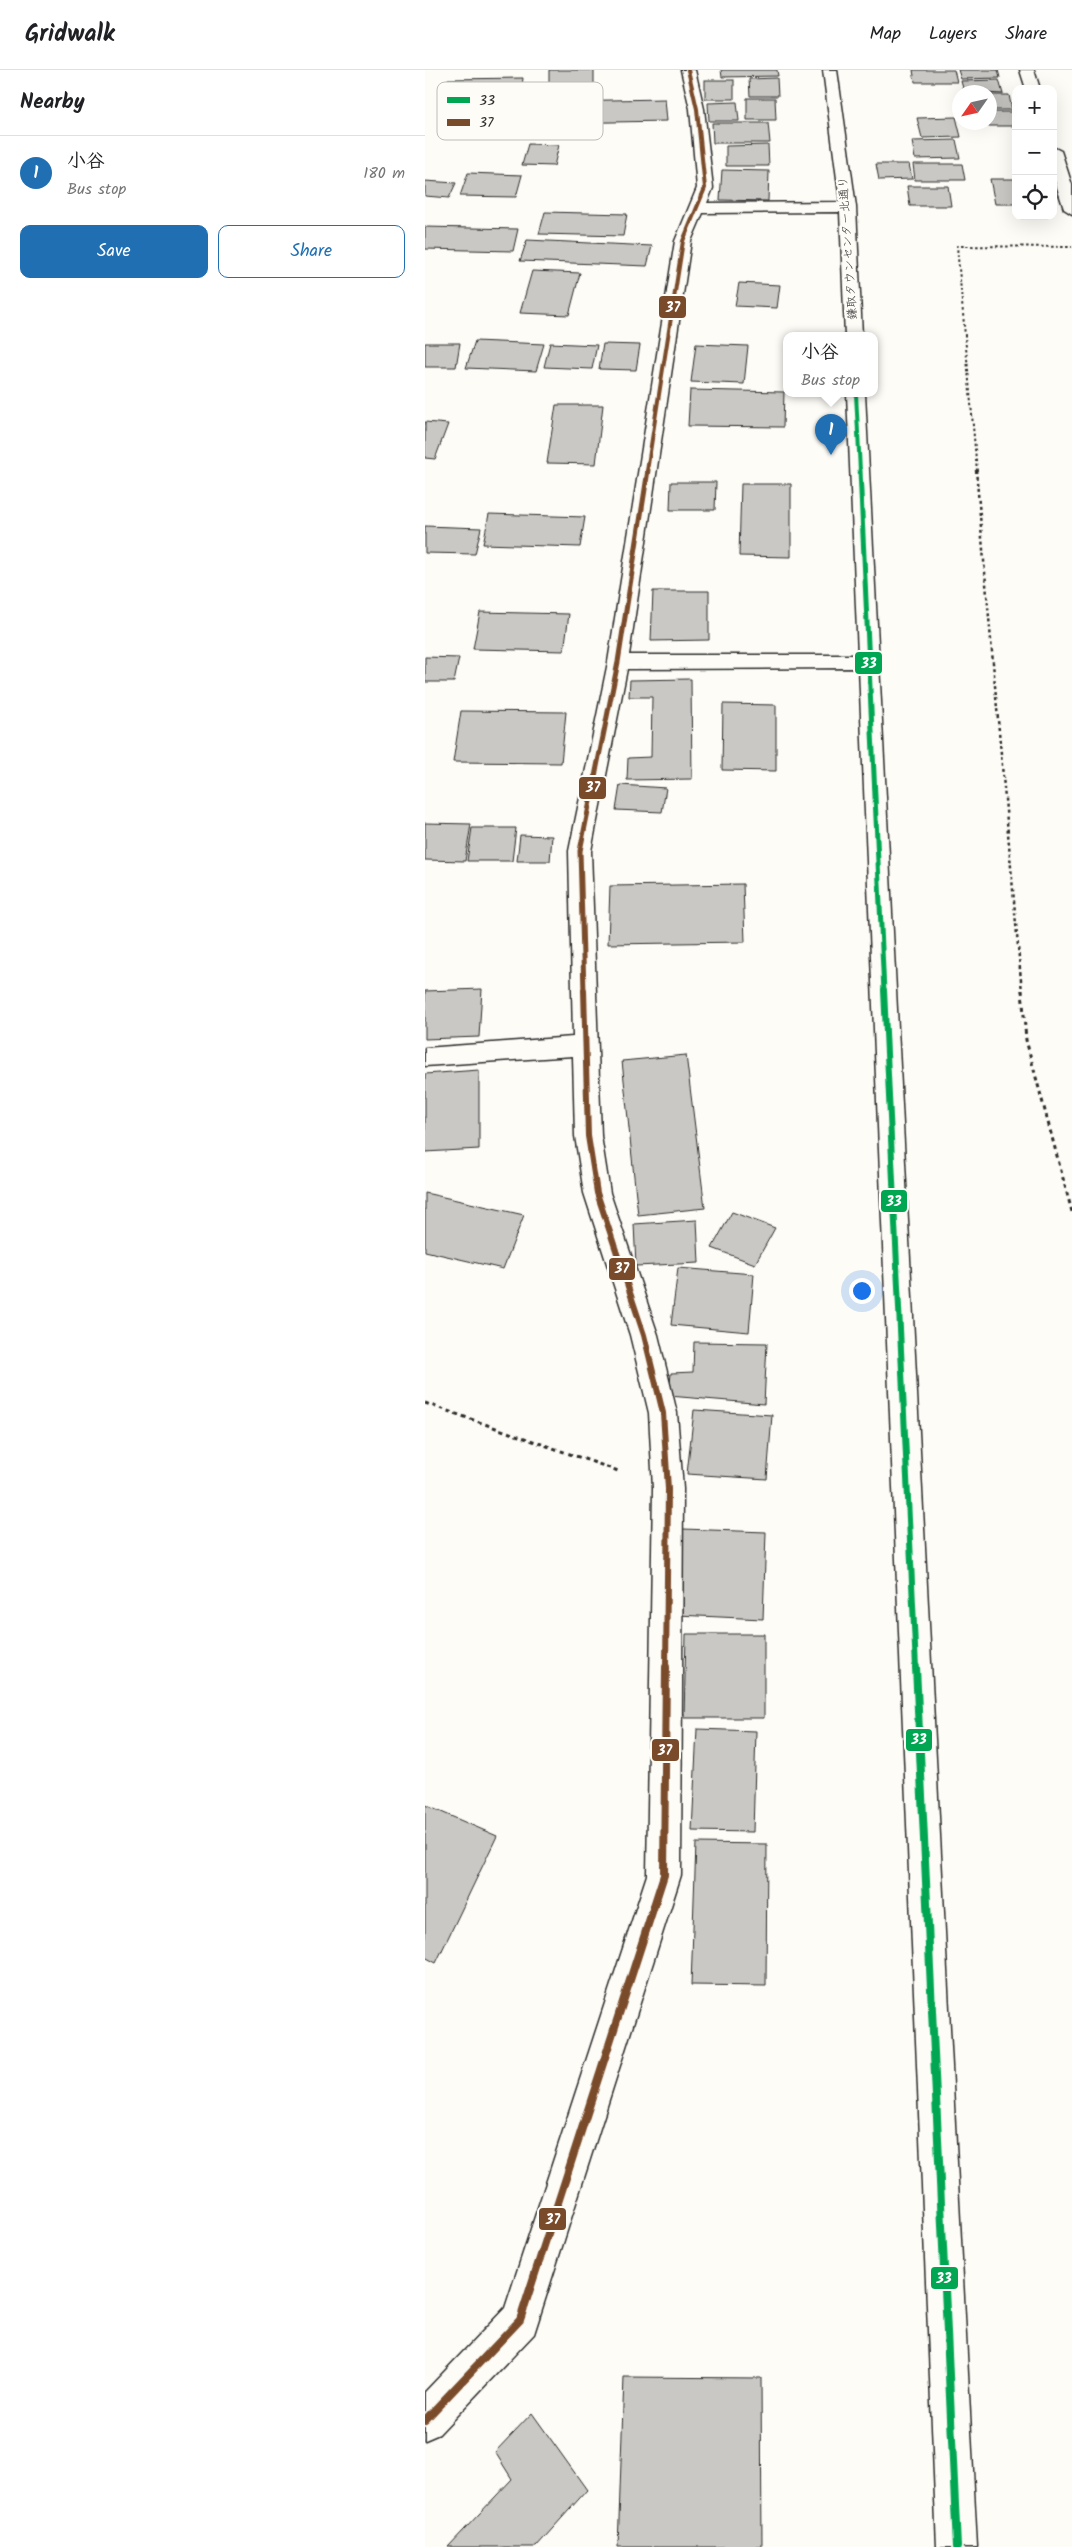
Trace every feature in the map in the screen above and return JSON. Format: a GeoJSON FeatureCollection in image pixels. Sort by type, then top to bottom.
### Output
{"type":"FeatureCollection","features":[{"type":"Feature","properties":{"kind":"street"},"geometry":{"type":"LineString","coordinates":[[425,2420],[520,2320],[664,1875],[668,1489],[663,1413],[644,1335],[597,1193],[588,1136],[580,851],[618,662],[683,241],[705,188],[697,109],[688,70]]}},
{"type":"Feature","properties":{"kind":"street","name":"鎌取タウンセンター北通り"},"geometry":{"type":"LineString","coordinates":[[830,70],[848,207],[854,332]]}},
{"type":"Feature","properties":{"kind":"street"},"geometry":{"type":"LineString","coordinates":[[1027,70],[1032,85]]}},
{"type":"Feature","properties":{"kind":"street"},"geometry":{"type":"LineString","coordinates":[[1057,163],[1072,209]]}},
{"type":"Feature","properties":{"kind":"street"},"geometry":{"type":"LineString","coordinates":[[697,208],[848,207]]}},
{"type":"Feature","properties":{"kind":"street"},"geometry":{"type":"LineString","coordinates":[[856,397],[957,2547]]}},
{"type":"Feature","properties":{"kind":"street"},"geometry":{"type":"LineString","coordinates":[[618,662],[868,660]]}},
{"type":"Feature","properties":{"kind":"street"},"geometry":{"type":"LineString","coordinates":[[425,1057],[585,1046]]}},
{"type":"Feature","properties":{"kind":"path"},"geometry":{"type":"LineString","coordinates":[[1072,247],[957,246],[1026,1040],[1072,1212]]}},
{"type":"Feature","properties":{"kind":"path"},"geometry":{"type":"LineString","coordinates":[[425,1403],[668,1489]]}},
{"type":"Feature","properties":{"kind":"building"},"geometry":{"type":"Polygon","coordinates":[[[549,70],[594,70],[594,82],[549,82],[549,70]]]}},
{"type":"Feature","properties":{"kind":"building"},"geometry":{"type":"Polygon","coordinates":[[[721,70],[777,70],[778,76],[722,77],[721,70]]]}},
{"type":"Feature","properties":{"kind":"building"},"geometry":{"type":"Polygon","coordinates":[[[913,70],[954,70],[957,82],[915,82],[913,70]]]}},
{"type":"Feature","properties":{"kind":"building"},"geometry":{"type":"Polygon","coordinates":[[[958,70],[998,70],[1000,78],[961,79],[958,70]]]}},
{"type":"Feature","properties":{"kind":"building"},"geometry":{"type":"Polygon","coordinates":[[[523,78],[523,82],[447,82],[448,79],[523,78]]]}},
{"type":"Feature","properties":{"kind":"building"},"geometry":{"type":"Polygon","coordinates":[[[777,78],[778,96],[750,96],[749,79],[777,78]]]}},
{"type":"Feature","properties":{"kind":"building"},"geometry":{"type":"Polygon","coordinates":[[[705,80],[734,80],[734,99],[705,99],[705,80]]]}},
{"type":"Feature","properties":{"kind":"building"},"geometry":{"type":"Polygon","coordinates":[[[999,80],[1003,94],[997,94],[997,85],[962,85],[961,81],[999,80]]]}},
{"type":"Feature","properties":{"kind":"building"},"geometry":{"type":"Polygon","coordinates":[[[997,95],[1009,95],[1012,110],[997,110],[997,95]]]}},
{"type":"Feature","properties":{"kind":"building"},"geometry":{"type":"Polygon","coordinates":[[[747,98],[775,98],[776,120],[747,120],[747,98]]]}},
{"type":"Feature","properties":{"kind":"building"},"geometry":{"type":"Polygon","coordinates":[[[665,99],[667,121],[603,122],[603,100],[665,99]]]}},
{"type":"Feature","properties":{"kind":"building"},"geometry":{"type":"Polygon","coordinates":[[[737,102],[739,121],[709,121],[708,103],[737,102]]]}},
{"type":"Feature","properties":{"kind":"building"},"geometry":{"type":"Polygon","coordinates":[[[997,112],[1012,112],[1012,126],[997,126],[997,112]]]}},
{"type":"Feature","properties":{"kind":"building"},"geometry":{"type":"Polygon","coordinates":[[[952,117],[952,130],[959,130],[961,137],[922,138],[917,118],[952,117]]]}},
{"type":"Feature","properties":{"kind":"building"},"geometry":{"type":"Polygon","coordinates":[[[712,123],[768,123],[770,143],[713,143],[712,123]]]}},
{"type":"Feature","properties":{"kind":"building"},"geometry":{"type":"Polygon","coordinates":[[[956,140],[960,158],[915,159],[912,141],[956,140]]]}},
{"type":"Feature","properties":{"kind":"building"},"geometry":{"type":"Polygon","coordinates":[[[528,144],[559,145],[554,166],[522,165],[528,144]]]}},
{"type":"Feature","properties":{"kind":"building"},"geometry":{"type":"Polygon","coordinates":[[[768,145],[769,166],[726,166],[726,146],[768,145]]]}},
{"type":"Feature","properties":{"kind":"building"},"geometry":{"type":"Polygon","coordinates":[[[876,164],[909,164],[912,179],[879,180],[876,164]]]}},
{"type":"Feature","properties":{"kind":"building"},"geometry":{"type":"Polygon","coordinates":[[[913,164],[962,164],[965,180],[915,180],[913,164]]]}},
{"type":"Feature","properties":{"kind":"building"},"geometry":{"type":"Polygon","coordinates":[[[722,170],[769,171],[768,201],[720,200],[722,170]]]}},
{"type":"Feature","properties":{"kind":"building"},"geometry":{"type":"Polygon","coordinates":[[[468,173],[522,175],[516,197],[460,196],[468,173]]]}},
{"type":"Feature","properties":{"kind":"building"},"geometry":{"type":"Polygon","coordinates":[[[990,179],[1012,179],[1012,204],[995,204],[990,179]]]}},
{"type":"Feature","properties":{"kind":"building"},"geometry":{"type":"Polygon","coordinates":[[[425,181],[456,183],[449,198],[425,196],[425,181]]]}},
{"type":"Feature","properties":{"kind":"building"},"geometry":{"type":"Polygon","coordinates":[[[907,186],[948,186],[951,206],[910,206],[907,186]]]}},
{"type":"Feature","properties":{"kind":"building"},"geometry":{"type":"Polygon","coordinates":[[[545,212],[627,214],[623,236],[539,234],[545,212]]]}},
{"type":"Feature","properties":{"kind":"building"},"geometry":{"type":"Polygon","coordinates":[[[425,227],[518,229],[513,251],[425,249],[425,227]]]}},
{"type":"Feature","properties":{"kind":"building"},"geometry":{"type":"Polygon","coordinates":[[[527,240],[652,246],[647,266],[520,261],[527,240]]]}},
{"type":"Feature","properties":{"kind":"building"},"geometry":{"type":"Polygon","coordinates":[[[532,271],[580,273],[569,315],[520,313],[532,271]]]}},
{"type":"Feature","properties":{"kind":"building"},"geometry":{"type":"Polygon","coordinates":[[[739,283],[780,285],[777,308],[735,306],[739,283]]]}},
{"type":"Feature","properties":{"kind":"building"},"geometry":{"type":"Polygon","coordinates":[[[475,341],[544,344],[536,371],[466,368],[475,341]]]}},
{"type":"Feature","properties":{"kind":"building"},"geometry":{"type":"Polygon","coordinates":[[[425,343],[460,343],[456,367],[425,367],[425,343]]]}},
{"type":"Feature","properties":{"kind":"building"},"geometry":{"type":"Polygon","coordinates":[[[550,343],[597,345],[592,369],[544,367],[550,343]]]}},
{"type":"Feature","properties":{"kind":"building"},"geometry":{"type":"Polygon","coordinates":[[[603,344],[640,345],[636,370],[599,369],[603,344]]]}},
{"type":"Feature","properties":{"kind":"building"},"geometry":{"type":"Polygon","coordinates":[[[696,344],[748,346],[744,384],[691,382],[696,344]]]}},
{"type":"Feature","properties":{"kind":"building"},"geometry":{"type":"Polygon","coordinates":[[[690,390],[783,392],[783,427],[688,426],[690,390]]]}},
{"type":"Feature","properties":{"kind":"building"},"geometry":{"type":"Polygon","coordinates":[[[556,405],[603,405],[596,464],[547,463],[556,405]]]}},
{"type":"Feature","properties":{"kind":"building"},"geometry":{"type":"Polygon","coordinates":[[[425,422],[448,424],[435,459],[425,458],[425,422]]]}},
{"type":"Feature","properties":{"kind":"building"},"geometry":{"type":"Polygon","coordinates":[[[671,482],[716,482],[715,510],[670,510],[671,482]]]}},
{"type":"Feature","properties":{"kind":"building"},"geometry":{"type":"Polygon","coordinates":[[[741,484],[791,484],[791,557],[739,556],[741,484]]]}},
{"type":"Feature","properties":{"kind":"building"},"geometry":{"type":"Polygon","coordinates":[[[489,514],[585,517],[580,547],[483,544],[489,514]]]}},
{"type":"Feature","properties":{"kind":"building"},"geometry":{"type":"Polygon","coordinates":[[[425,526],[481,528],[475,554],[425,553],[425,526]]]}},
{"type":"Feature","properties":{"kind":"building"},"geometry":{"type":"Polygon","coordinates":[[[653,591],[709,591],[709,640],[651,641],[653,591]]]}},
{"type":"Feature","properties":{"kind":"building"},"geometry":{"type":"Polygon","coordinates":[[[480,612],[569,614],[564,651],[473,649],[480,612]]]}},
{"type":"Feature","properties":{"kind":"building"},"geometry":{"type":"Polygon","coordinates":[[[425,657],[459,658],[454,682],[425,682],[425,657]]]}},
{"type":"Feature","properties":{"kind":"building"},"geometry":{"type":"Polygon","coordinates":[[[691,679],[692,779],[627,780],[628,758],[651,757],[652,697],[629,697],[630,680],[691,679]]]}},
{"type":"Feature","properties":{"kind":"building"},"geometry":{"type":"Polygon","coordinates":[[[723,704],[776,705],[776,771],[722,770],[723,704]]]}},
{"type":"Feature","properties":{"kind":"building"},"geometry":{"type":"Polygon","coordinates":[[[461,711],[566,712],[561,763],[453,762],[461,711]]]}},
{"type":"Feature","properties":{"kind":"building"},"geometry":{"type":"Polygon","coordinates":[[[620,785],[666,788],[662,812],[616,810],[620,785]]]}},
{"type":"Feature","properties":{"kind":"building"},"geometry":{"type":"Polygon","coordinates":[[[425,823],[471,824],[465,861],[425,860],[425,823]]]}},
{"type":"Feature","properties":{"kind":"building"},"geometry":{"type":"Polygon","coordinates":[[[472,828],[516,828],[512,861],[467,861],[472,828]]]}},
{"type":"Feature","properties":{"kind":"building"},"geometry":{"type":"Polygon","coordinates":[[[520,835],[552,836],[550,861],[517,861],[520,835]]]}},
{"type":"Feature","properties":{"kind":"building"},"geometry":{"type":"Polygon","coordinates":[[[743,884],[745,942],[608,944],[610,886],[743,884]]]}},
{"type":"Feature","properties":{"kind":"building"},"geometry":{"type":"Polygon","coordinates":[[[482,989],[479,1037],[425,1039],[425,991],[482,989]]]}},
{"type":"Feature","properties":{"kind":"building"},"geometry":{"type":"Polygon","coordinates":[[[686,1055],[705,1208],[638,1215],[622,1061],[686,1055]]]}},
{"type":"Feature","properties":{"kind":"building"},"geometry":{"type":"Polygon","coordinates":[[[479,1070],[479,1149],[425,1152],[425,1074],[479,1070]]]}},
{"type":"Feature","properties":{"kind":"building"},"geometry":{"type":"Polygon","coordinates":[[[425,1193],[524,1215],[503,1269],[425,1251],[425,1193]]]}},
{"type":"Feature","properties":{"kind":"building"},"geometry":{"type":"Polygon","coordinates":[[[732,1212],[775,1228],[755,1264],[712,1248],[732,1212]]]}},
{"type":"Feature","properties":{"kind":"building"},"geometry":{"type":"Polygon","coordinates":[[[697,1220],[699,1263],[636,1266],[634,1224],[697,1220]]]}},
{"type":"Feature","properties":{"kind":"building"},"geometry":{"type":"Polygon","coordinates":[[[678,1268],[754,1274],[749,1332],[671,1325],[678,1268]]]}},
{"type":"Feature","properties":{"kind":"building"},"geometry":{"type":"Polygon","coordinates":[[[694,1342],[767,1343],[764,1404],[669,1396],[671,1373],[693,1372],[694,1342]]]}},
{"type":"Feature","properties":{"kind":"building"},"geometry":{"type":"Polygon","coordinates":[[[694,1410],[772,1415],[767,1479],[687,1474],[694,1410]]]}},
{"type":"Feature","properties":{"kind":"building"},"geometry":{"type":"Polygon","coordinates":[[[683,1529],[766,1532],[763,1619],[677,1615],[683,1529]]]}},
{"type":"Feature","properties":{"kind":"building"},"geometry":{"type":"Polygon","coordinates":[[[686,1634],[764,1634],[764,1718],[684,1718],[686,1634]]]}},
{"type":"Feature","properties":{"kind":"building"},"geometry":{"type":"Polygon","coordinates":[[[697,1729],[756,1731],[753,1832],[692,1831],[697,1729]]]}},
{"type":"Feature","properties":{"kind":"building"},"geometry":{"type":"Polygon","coordinates":[[[425,1805],[497,1836],[436,1963],[425,1957],[425,1805]]]}},
{"type":"Feature","properties":{"kind":"building"},"geometry":{"type":"Polygon","coordinates":[[[696,1843],[767,1844],[766,1986],[691,1985],[696,1843]]]}},
{"type":"Feature","properties":{"kind":"building"},"geometry":{"type":"Polygon","coordinates":[[[624,2377],[761,2378],[762,2547],[618,2547],[624,2377]]]}},
{"type":"Feature","properties":{"kind":"building"},"geometry":{"type":"Polygon","coordinates":[[[532,2413],[587,2490],[536,2547],[448,2547],[512,2479],[495,2452],[532,2413]]]}},
{"type":"Feature","properties":{"kind":"transit line","name":"37"},"geometry":{"type":"LineString","coordinates":[[425,2420],[520,2320],[664,1875],[668,1489],[663,1413],[644,1335],[597,1193],[588,1136],[580,851],[618,662],[683,241],[705,188],[697,109],[688,70]]}},
{"type":"Feature","properties":{"kind":"transit line","name":"33"},"geometry":{"type":"LineString","coordinates":[[856,397],[957,2547]]}},
{"type":"Feature","properties":{"kind":"place","name":"小谷"},"geometry":{"type":"Point","coordinates":[831,455]}}]}
